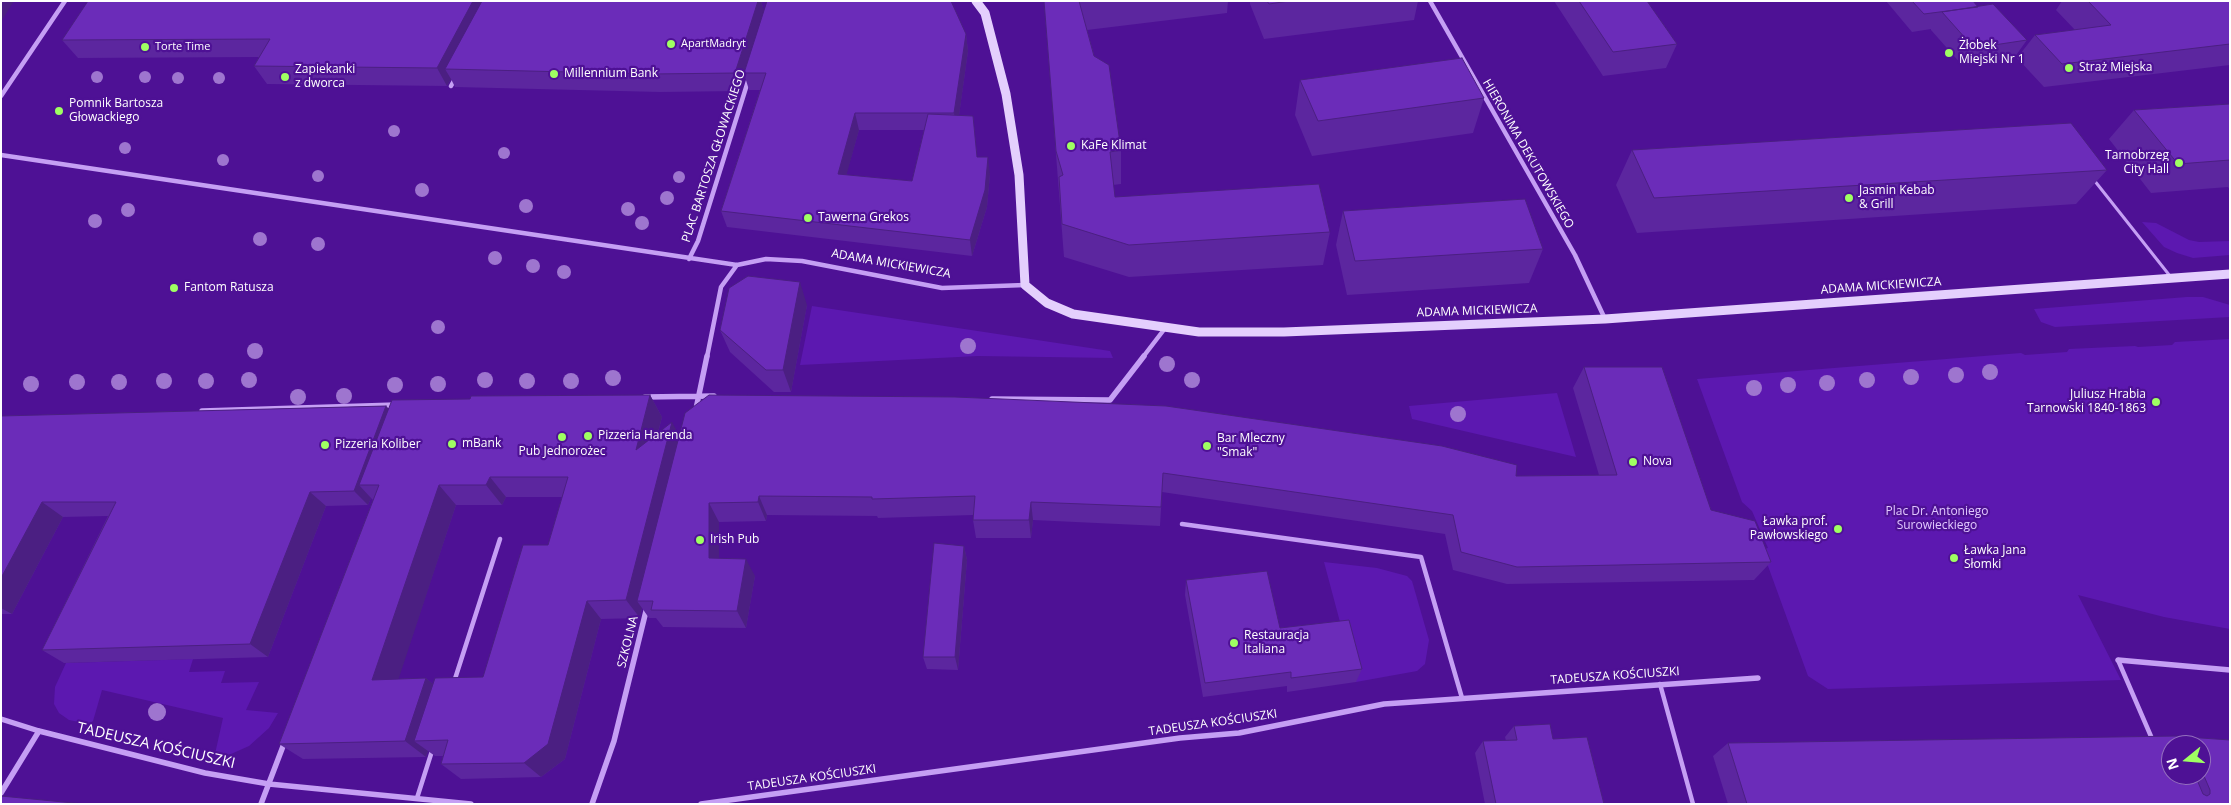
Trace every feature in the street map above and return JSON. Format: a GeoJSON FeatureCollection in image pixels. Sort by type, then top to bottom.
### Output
{"type":"FeatureCollection","features":[{"type":"Feature","properties":{"kind":"street"},"geometry":{"type":"LineString","coordinates":[[1,96],[65,1]]}},
{"type":"Feature","properties":{"kind":"street"},"geometry":{"type":"LineString","coordinates":[[976,1],[985,12]]}},
{"type":"Feature","properties":{"kind":"street"},"geometry":{"type":"LineString","coordinates":[[987,1],[985,12],[1006,94],[1019,175],[1025,285]]}},
{"type":"Feature","properties":{"kind":"street","name":"HIERONIMA DEKUTOWSKIEGO"},"geometry":{"type":"LineString","coordinates":[[1430,1],[1575,255],[1605,319]]}},
{"type":"Feature","properties":{"kind":"street"},"geometry":{"type":"LineString","coordinates":[[451,86],[460,69]]}},
{"type":"Feature","properties":{"kind":"street","name":"PLAC BARTOSZA GŁOWACKIEGO"},"geometry":{"type":"LineString","coordinates":[[689,259],[698,241],[751,73]]}},
{"type":"Feature","properties":{"kind":"street","name":"ADAMA MICKIEWICZA"},"geometry":{"type":"LineString","coordinates":[[1,156],[689,259],[737,265],[766,259],[802,261],[942,288],[1025,285],[1047,303],[1073,314],[1198,332],[1284,332],[1605,319],[2230,274]]}},
{"type":"Feature","properties":{"kind":"street"},"geometry":{"type":"LineString","coordinates":[[693,419],[722,287],[737,265]]}},
{"type":"Feature","properties":{"kind":"street"},"geometry":{"type":"LineString","coordinates":[[981,398],[1110,400],[1166,327]]}},
{"type":"Feature","properties":{"kind":"street"},"geometry":{"type":"LineString","coordinates":[[639,397],[724,396]]}},
{"type":"Feature","properties":{"kind":"street"},"geometry":{"type":"LineString","coordinates":[[196,411],[402,405]]}},
{"type":"Feature","properties":{"kind":"street","name":"SZKOLNA"},"geometry":{"type":"LineString","coordinates":[[592,804],[614,741],[649,599]]}},
{"type":"Feature","properties":{"kind":"street"},"geometry":{"type":"LineString","coordinates":[[2118,660],[2230,670]]}},
{"type":"Feature","properties":{"kind":"street","name":"TADEUSZA KOŚCIUSZKI"},"geometry":{"type":"LineString","coordinates":[[701,804],[1180,738],[1239,733],[1384,704],[1758,678]]}},
{"type":"Feature","properties":{"kind":"street","name":"TADEUSZA KOŚCIUSZKI"},"geometry":{"type":"LineString","coordinates":[[1,719],[39,731],[205,773],[269,784],[471,804]]}},
{"type":"Feature","properties":{"kind":"street"},"geometry":{"type":"LineString","coordinates":[[1,792],[39,731]]}},
{"type":"Feature","properties":{"kind":"street"},"geometry":{"type":"LineString","coordinates":[[262,804],[286,738]]}},
{"type":"Feature","properties":{"kind":"lane"},"geometry":{"type":"LineString","coordinates":[[2093,179],[2171,278]]}},
{"type":"Feature","properties":{"kind":"lane"},"geometry":{"type":"LineString","coordinates":[[1182,524],[1421,558],[1462,698]]}},
{"type":"Feature","properties":{"kind":"lane"},"geometry":{"type":"LineString","coordinates":[[452,687],[500,539]]}},
{"type":"Feature","properties":{"kind":"lane"},"geometry":{"type":"LineString","coordinates":[[2118,660],[2156,749]]}},
{"type":"Feature","properties":{"kind":"lane"},"geometry":{"type":"LineString","coordinates":[[1660,684],[1693,804]]}},
{"type":"Feature","properties":{"kind":"lane"},"geometry":{"type":"LineString","coordinates":[[417,798],[435,743]]}},
{"type":"Feature","properties":{"kind":"green space"},"geometry":{"type":"Polygon","coordinates":[[[2142,222],[2156,223],[2189,240],[2199,242],[2230,241],[2230,255],[2193,258],[2177,253],[2164,247],[2142,222]]]}},
{"type":"Feature","properties":{"kind":"green space"},"geometry":{"type":"Polygon","coordinates":[[[2203,297],[2230,305],[2230,317],[2055,327],[2041,322],[2034,309],[2203,297]]]}},
{"type":"Feature","properties":{"kind":"green space"},"geometry":{"type":"Polygon","coordinates":[[[812,306],[1110,351],[1113,358],[978,356],[800,365],[812,306]]]}},
{"type":"Feature","properties":{"kind":"green space","name":"Plac Dr. Antoniego Surowieckiego"},"geometry":{"type":"Polygon","coordinates":[[[2230,339],[2230,629],[2164,617],[2078,595],[2121,680],[1828,689],[1808,676],[1764,555],[1763,549],[1768,548],[1752,511],[1742,502],[1697,379],[2021,353],[2025,355],[2067,352],[2069,349],[2172,345],[2175,342],[2230,339]]]}},
{"type":"Feature","properties":{"kind":"green space"},"geometry":{"type":"Polygon","coordinates":[[[1557,393],[1576,457],[1412,419],[1409,406],[1557,393]]]}},
{"type":"Feature","properties":{"kind":"green space"},"geometry":{"type":"Polygon","coordinates":[[[1324,562],[1377,568],[1407,576],[1412,581],[1429,640],[1425,664],[1417,671],[1356,682],[1324,562]]]}},
{"type":"Feature","properties":{"kind":"green space"},"geometry":{"type":"Polygon","coordinates":[[[193,659],[189,672],[225,671],[221,683],[259,682],[246,710],[278,713],[269,728],[249,746],[231,754],[216,757],[215,754],[223,718],[102,690],[93,721],[89,724],[69,720],[59,713],[54,704],[55,687],[66,663],[193,659]]]}},
{"type":"Feature","properties":{"kind":"building"},"geometry":{"type":"Polygon","coordinates":[[[88,1],[473,1],[437,68],[254,66],[270,39],[62,40],[88,1]]]}},
{"type":"Feature","properties":{"kind":"building"},"geometry":{"type":"Polygon","coordinates":[[[482,1],[758,1],[735,73],[653,74],[445,69],[482,1]]]}},
{"type":"Feature","properties":{"kind":"building"},"geometry":{"type":"Polygon","coordinates":[[[767,1],[951,1],[966,34],[954,113],[855,113],[838,174],[912,181],[928,114],[973,116],[977,157],[988,157],[985,190],[970,240],[721,211],[766,73],[744,73],[767,1]]]}},
{"type":"Feature","properties":{"kind":"building"},"geometry":{"type":"Polygon","coordinates":[[[1044,1],[1079,1],[1094,56],[1109,65],[1121,150],[1110,152],[1115,197],[1319,184],[1330,232],[1129,245],[1062,224],[1059,177],[1063,175],[1056,151],[1044,1]]]}},
{"type":"Feature","properties":{"kind":"building"},"geometry":{"type":"Polygon","coordinates":[[[1267,1],[1289,1],[1269,4],[1267,1]]]}},
{"type":"Feature","properties":{"kind":"building"},"geometry":{"type":"Polygon","coordinates":[[[1579,1],[1647,1],[1677,44],[1613,52],[1579,1]]]}},
{"type":"Feature","properties":{"kind":"building"},"geometry":{"type":"Polygon","coordinates":[[[1912,1],[1973,1],[1978,7],[1924,14],[1912,1]]]}},
{"type":"Feature","properties":{"kind":"building"},"geometry":{"type":"Polygon","coordinates":[[[2088,1],[2230,1],[2230,44],[2062,64],[2035,35],[2111,25],[2088,1]]]}},
{"type":"Feature","properties":{"kind":"building"},"geometry":{"type":"Polygon","coordinates":[[[1993,4],[2027,40],[1974,48],[1942,12],[1993,4]]]}},
{"type":"Feature","properties":{"kind":"building"},"geometry":{"type":"Polygon","coordinates":[[[1462,58],[1484,98],[1318,121],[1300,80],[1462,58]]]}},
{"type":"Feature","properties":{"kind":"building"},"geometry":{"type":"Polygon","coordinates":[[[2230,104],[2230,160],[2178,164],[2134,110],[2230,104]]]}},
{"type":"Feature","properties":{"kind":"building"},"geometry":{"type":"Polygon","coordinates":[[[2071,123],[2107,170],[1654,198],[1632,150],[2071,123]]]}},
{"type":"Feature","properties":{"kind":"building"},"geometry":{"type":"Polygon","coordinates":[[[1525,199],[1543,249],[1355,261],[1343,211],[1525,199]]]}},
{"type":"Feature","properties":{"kind":"building"},"geometry":{"type":"Polygon","coordinates":[[[748,276],[800,282],[783,370],[766,370],[720,330],[729,288],[748,276]]]}},
{"type":"Feature","properties":{"kind":"building"},"geometry":{"type":"Polygon","coordinates":[[[1584,367],[1662,367],[1711,510],[1755,521],[1771,562],[1517,567],[1461,552],[1453,515],[1163,473],[1161,507],[1031,502],[1029,520],[973,520],[975,496],[872,499],[872,497],[759,496],[758,502],[709,503],[709,558],[746,559],[737,611],[651,610],[653,601],[637,601],[685,413],[709,395],[955,397],[1166,406],[1442,446],[1517,465],[1516,476],[1617,475],[1584,367]]]}},
{"type":"Feature","properties":{"kind":"building"},"geometry":{"type":"Polygon","coordinates":[[[650,395],[636,450],[672,422],[626,600],[587,601],[548,744],[524,763],[441,764],[448,740],[414,741],[435,678],[483,677],[523,545],[548,545],[568,477],[490,477],[486,485],[439,485],[372,680],[426,678],[405,741],[279,744],[379,485],[359,485],[392,400],[470,399],[471,396],[650,395]]]}},
{"type":"Feature","properties":{"kind":"building"},"geometry":{"type":"Polygon","coordinates":[[[386,406],[354,491],[310,492],[250,644],[42,650],[116,502],[42,502],[1,578],[1,416],[386,406]]]}},
{"type":"Feature","properties":{"kind":"building"},"geometry":{"type":"Polygon","coordinates":[[[934,543],[964,546],[955,657],[923,657],[934,543]]]}},
{"type":"Feature","properties":{"kind":"building"},"geometry":{"type":"Polygon","coordinates":[[[1267,571],[1280,628],[1349,620],[1362,669],[1291,678],[1291,672],[1205,683],[1186,580],[1267,571]]]}},
{"type":"Feature","properties":{"kind":"building"},"geometry":{"type":"Polygon","coordinates":[[[1550,724],[1553,739],[1587,737],[1604,804],[1496,804],[1483,741],[1517,740],[1514,726],[1550,724]]]}},
{"type":"Feature","properties":{"kind":"building"},"geometry":{"type":"Polygon","coordinates":[[[2161,736],[2161,785],[2199,785],[2203,794],[2207,796],[2210,794],[2208,785],[2211,785],[2211,739],[2230,740],[2230,804],[1747,804],[1728,743],[2161,736]]]}},
{"type":"Feature","properties":{"kind":"building"},"geometry":{"type":"Polygon","coordinates":[[[1,796],[84,804],[1,804],[1,796]]]}},
{"type":"Feature","properties":{"kind":"place","name":"ApartMadryt"},"geometry":{"type":"Point","coordinates":[671,44]}},
{"type":"Feature","properties":{"kind":"place","name":"Torte Time"},"geometry":{"type":"Point","coordinates":[145,47]}},
{"type":"Feature","properties":{"kind":"place","name":"Żłobek Miejski Nr 1"},"geometry":{"type":"Point","coordinates":[1949,53]}},
{"type":"Feature","properties":{"kind":"place","name":"Straż Miejska"},"geometry":{"type":"Point","coordinates":[2069,68]}},
{"type":"Feature","properties":{"kind":"place","name":"Millennium Bank"},"geometry":{"type":"Point","coordinates":[554,74]}},
{"type":"Feature","properties":{"kind":"place","name":"Zapiekanki z dworca"},"geometry":{"type":"Point","coordinates":[285,77]}},
{"type":"Feature","properties":{"kind":"place","name":"Pomnik Bartosza Głowackiego"},"geometry":{"type":"Point","coordinates":[59,111]}},
{"type":"Feature","properties":{"kind":"place","name":"KaFe Klimat"},"geometry":{"type":"Point","coordinates":[1071,146]}},
{"type":"Feature","properties":{"kind":"place","name":"Tarnobrzeg City Hall"},"geometry":{"type":"Point","coordinates":[2179,163]}},
{"type":"Feature","properties":{"kind":"place","name":"Jasmin Kebab & Grill"},"geometry":{"type":"Point","coordinates":[1849,198]}},
{"type":"Feature","properties":{"kind":"place","name":"Tawerna Grekos"},"geometry":{"type":"Point","coordinates":[808,218]}},
{"type":"Feature","properties":{"kind":"place","name":"Fantom Ratusza"},"geometry":{"type":"Point","coordinates":[174,288]}},
{"type":"Feature","properties":{"kind":"place","name":"Juliusz Hrabia Tarnowski 1840-1863"},"geometry":{"type":"Point","coordinates":[2156,402]}},
{"type":"Feature","properties":{"kind":"place","name":"Pizzeria Harenda"},"geometry":{"type":"Point","coordinates":[588,436]}},
{"type":"Feature","properties":{"kind":"place","name":"Pub Jednorożec"},"geometry":{"type":"Point","coordinates":[562,437]}},
{"type":"Feature","properties":{"kind":"place","name":"mBank"},"geometry":{"type":"Point","coordinates":[452,444]}},
{"type":"Feature","properties":{"kind":"place","name":"Pizzeria Koliber"},"geometry":{"type":"Point","coordinates":[325,445]}},
{"type":"Feature","properties":{"kind":"place","name":"Bar Mleczny \"Smak\""},"geometry":{"type":"Point","coordinates":[1207,446]}},
{"type":"Feature","properties":{"kind":"place","name":"Nova"},"geometry":{"type":"Point","coordinates":[1633,462]}},
{"type":"Feature","properties":{"kind":"place","name":"Ławka prof. Pawłowskiego"},"geometry":{"type":"Point","coordinates":[1838,529]}},
{"type":"Feature","properties":{"kind":"place","name":"Irish Pub"},"geometry":{"type":"Point","coordinates":[700,540]}},
{"type":"Feature","properties":{"kind":"place","name":"Ławka Jana Słomki"},"geometry":{"type":"Point","coordinates":[1954,558]}},
{"type":"Feature","properties":{"kind":"place","name":"Restauracja Italiana"},"geometry":{"type":"Point","coordinates":[1234,643]}}]}
